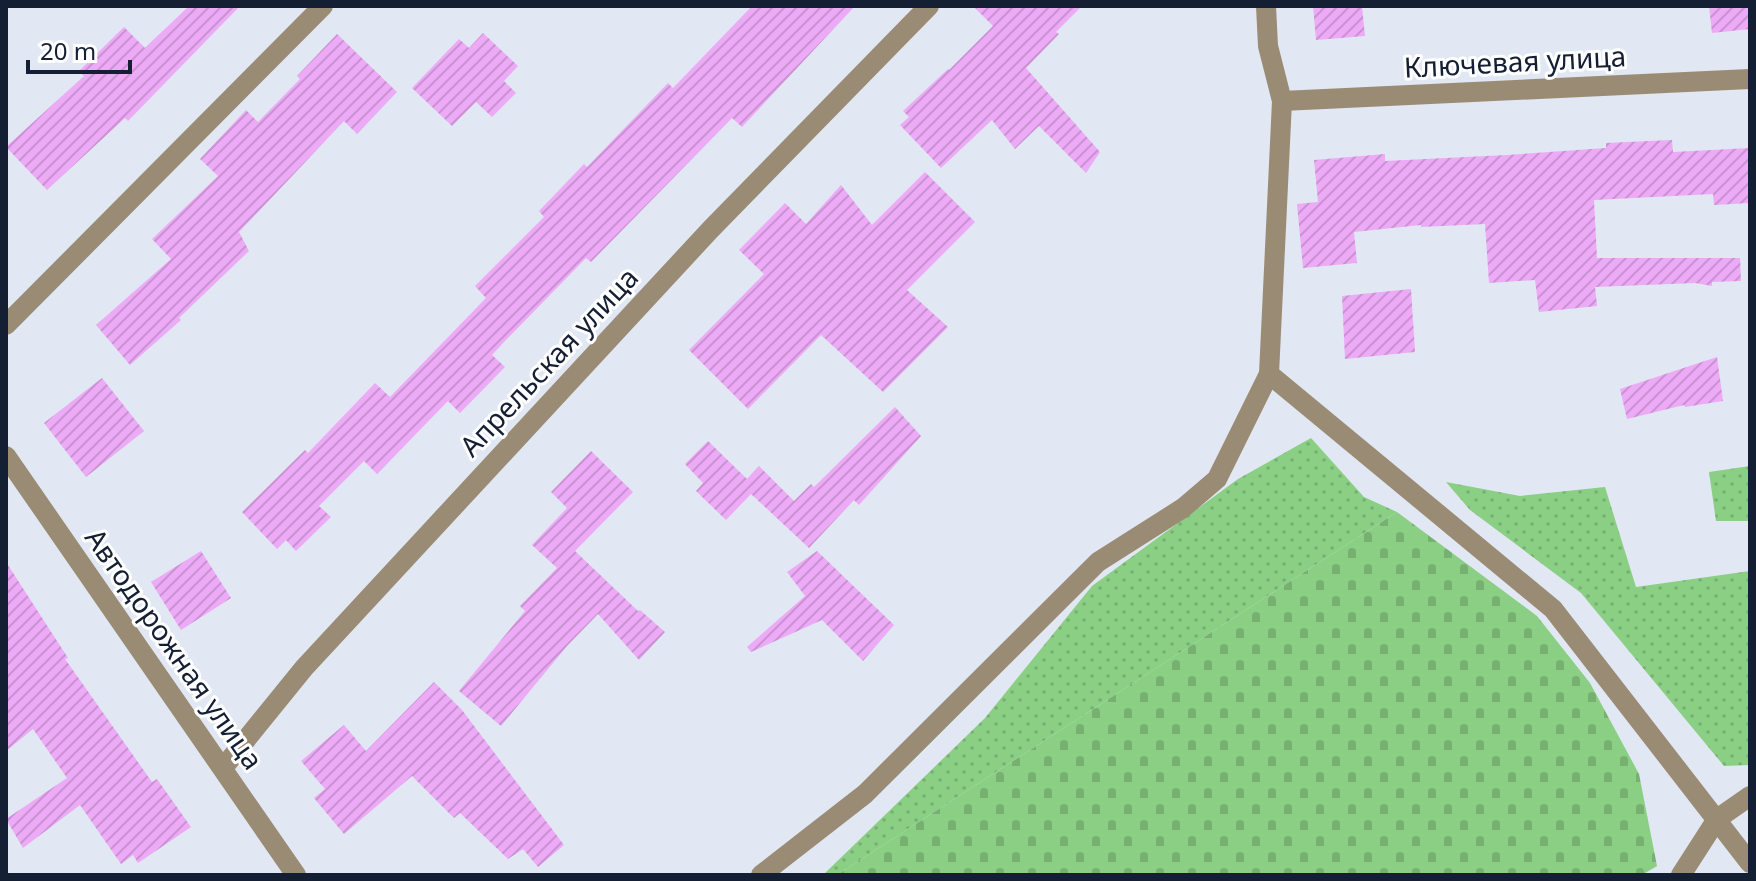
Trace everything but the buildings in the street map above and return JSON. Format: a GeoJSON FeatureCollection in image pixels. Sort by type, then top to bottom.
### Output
{"type":"FeatureCollection","features":[{"type":"Feature","properties":{"kind":"street"},"geometry":{"type":"LineString","coordinates":[[6,325],[323,6]]}},
{"type":"Feature","properties":{"kind":"street","name":"Апрельская улица"},"geometry":{"type":"LineString","coordinates":[[223,768],[304,668],[710,230],[929,6]]}},
{"type":"Feature","properties":{"kind":"street"},"geometry":{"type":"LineString","coordinates":[[761,875],[865,794],[1098,562],[1183,508],[1217,479],[1269,374],[1282,101],[1268,46],[1266,6]]}},
{"type":"Feature","properties":{"kind":"street","name":"Ключевая улица"},"geometry":{"type":"LineString","coordinates":[[1282,101],[1750,79]]}},
{"type":"Feature","properties":{"kind":"street"},"geometry":{"type":"LineString","coordinates":[[1269,374],[1553,609],[1750,863]]}},
{"type":"Feature","properties":{"kind":"street","name":"Автодорожная улица"},"geometry":{"type":"LineString","coordinates":[[6,456],[296,875]]}},
{"type":"Feature","properties":{"kind":"street"},"geometry":{"type":"LineString","coordinates":[[1681,875],[1717,819],[1750,796]]}},
{"type":"Feature","properties":{"kind":"green space"},"geometry":{"type":"Polygon","coordinates":[[[1311,438],[1364,497],[1397,512],[837,875],[823,875],[985,718],[1092,586],[1238,479],[1311,438]]]}},
{"type":"Feature","properties":{"kind":"green space"},"geometry":{"type":"Polygon","coordinates":[[[1750,466],[1750,521],[1716,521],[1709,472],[1750,466]]]}},
{"type":"Feature","properties":{"kind":"green space"},"geometry":{"type":"Polygon","coordinates":[[[1446,482],[1520,496],[1605,487],[1636,587],[1750,571],[1750,765],[1724,766],[1581,593],[1470,510],[1446,482]]]}},
{"type":"Feature","properties":{"kind":"green space"},"geometry":{"type":"Polygon","coordinates":[[[1397,512],[1537,616],[1590,683],[1639,774],[1657,866],[1642,875],[837,875],[1397,512]]]}}]}
